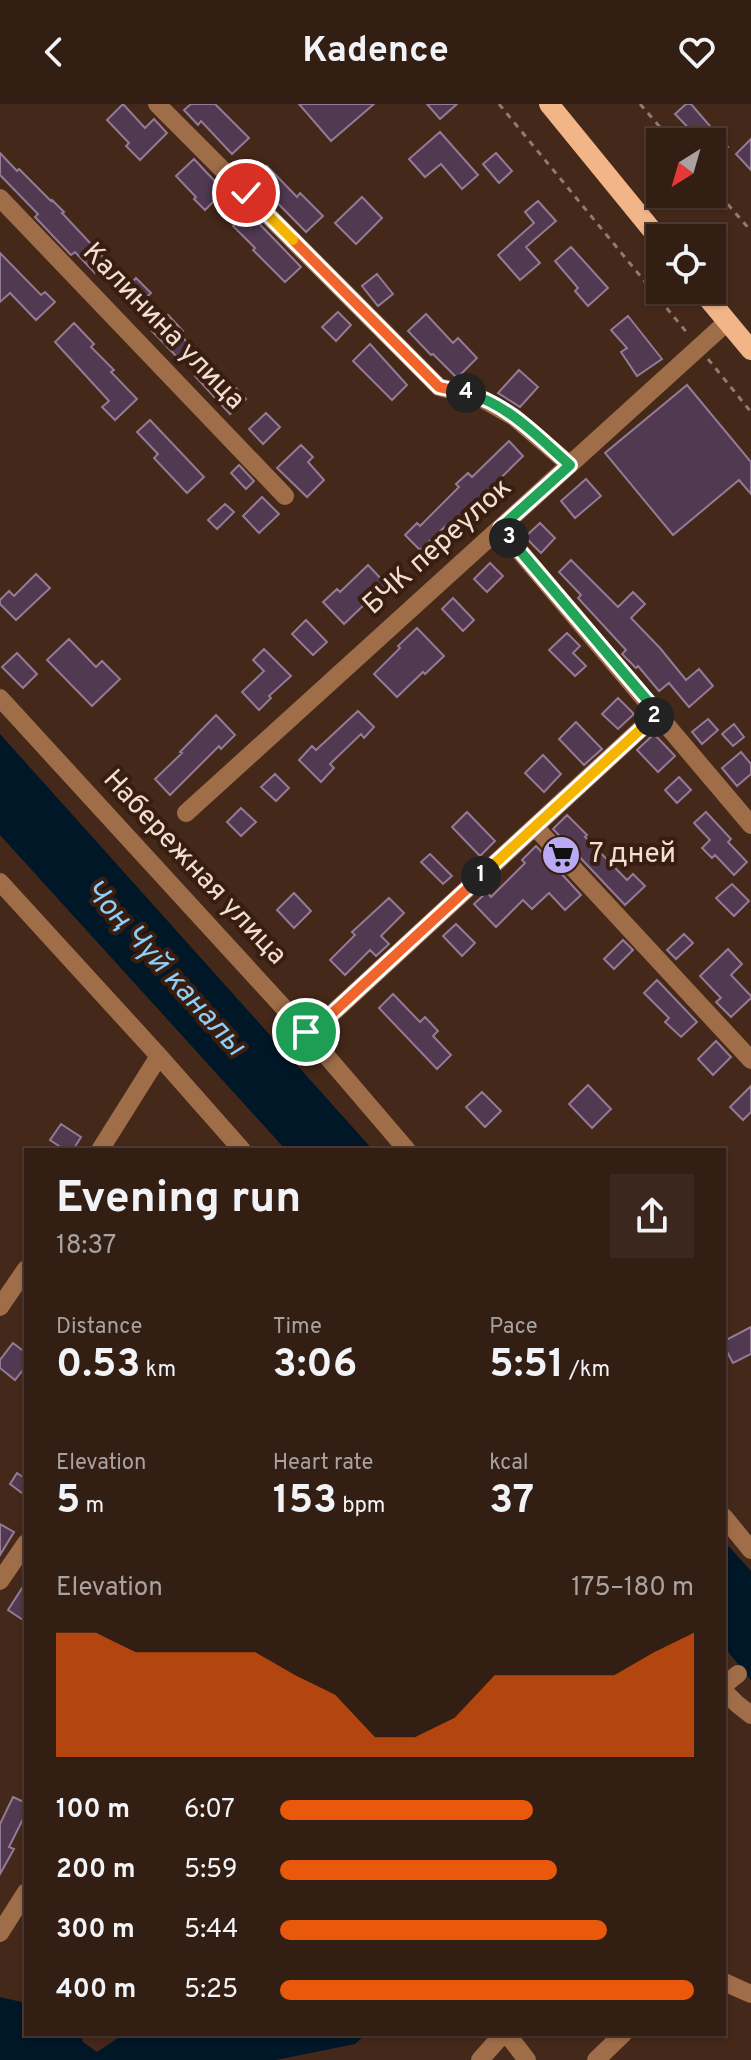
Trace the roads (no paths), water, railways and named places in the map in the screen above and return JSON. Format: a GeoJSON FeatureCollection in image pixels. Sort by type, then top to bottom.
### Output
{"type":"FeatureCollection","features":[{"type":"Feature","properties":{"kind":"main road"},"geometry":{"type":"LineString","coordinates":[[549,104],[647,224]]}},
{"type":"Feature","properties":{"kind":"main road"},"geometry":{"type":"LineString","coordinates":[[712,304],[751,350]]}},
{"type":"Feature","properties":{"kind":"street"},"geometry":{"type":"LineString","coordinates":[[157,104],[439,387],[479,397],[514,417],[570,465]]}},
{"type":"Feature","properties":{"kind":"street","name":"Калинина улица"},"geometry":{"type":"LineString","coordinates":[[0,198],[285,496]]}},
{"type":"Feature","properties":{"kind":"street","name":"БЧК переулок"},"geometry":{"type":"LineString","coordinates":[[186,813],[727,322]]}},
{"type":"Feature","properties":{"kind":"street"},"geometry":{"type":"LineString","coordinates":[[500,528],[751,825]]}},
{"type":"Feature","properties":{"kind":"street","name":"Набережная улица"},"geometry":{"type":"LineString","coordinates":[[0,698],[306,1032],[405,1148]]}},
{"type":"Feature","properties":{"kind":"street"},"geometry":{"type":"LineString","coordinates":[[306,1032],[325,1020],[658,713]]}},
{"type":"Feature","properties":{"kind":"street"},"geometry":{"type":"LineString","coordinates":[[535,827],[751,1060]]}},
{"type":"Feature","properties":{"kind":"street"},"geometry":{"type":"LineString","coordinates":[[0,882],[240,1148]]}},
{"type":"Feature","properties":{"kind":"street"},"geometry":{"type":"LineString","coordinates":[[101,1148],[159,1056]]}},
{"type":"Feature","properties":{"kind":"street"},"geometry":{"type":"LineString","coordinates":[[0,1307],[24,1272]]}},
{"type":"Feature","properties":{"kind":"street"},"geometry":{"type":"LineString","coordinates":[[726,1519],[751,1550]]}},
{"type":"Feature","properties":{"kind":"street"},"geometry":{"type":"LineString","coordinates":[[0,1581],[24,1546]]}},
{"type":"Feature","properties":{"kind":"street"},"geometry":{"type":"LineString","coordinates":[[726,1693],[751,1715]]}},
{"type":"Feature","properties":{"kind":"street"},"geometry":{"type":"LineString","coordinates":[[0,1933],[24,1895]]}},
{"type":"Feature","properties":{"kind":"street"},"geometry":{"type":"LineString","coordinates":[[726,1983],[751,1994]]}},
{"type":"Feature","properties":{"kind":"street"},"geometry":{"type":"LineString","coordinates":[[480,2060],[503,2036]]}},
{"type":"Feature","properties":{"kind":"street"},"geometry":{"type":"LineString","coordinates":[[507,2036],[527,2060]]}},
{"type":"Feature","properties":{"kind":"street"},"geometry":{"type":"LineString","coordinates":[[596,2060],[621,2036]]}},
{"type":"Feature","properties":{"kind":"water","name":"Чоң Чүй каналы"},"geometry":{"type":"Polygon","coordinates":[[[0,734],[371,1148],[284,1148],[0,835],[0,734]]]}},
{"type":"Feature","properties":{"kind":"water"},"geometry":{"type":"Polygon","coordinates":[[[726,1543],[751,1571],[751,1680],[726,1649],[726,1543]]]}},
{"type":"Feature","properties":{"kind":"water"},"geometry":{"type":"Polygon","coordinates":[[[0,1997],[24,2003],[24,2036],[81,2036],[83,2042],[97,2052],[121,2036],[364,2036],[355,2044],[276,2060],[0,2060],[0,1997]]]}},
{"type":"Feature","properties":{"kind":"place","name":"7 дней"},"geometry":{"type":"Point","coordinates":[561,855]}}]}
